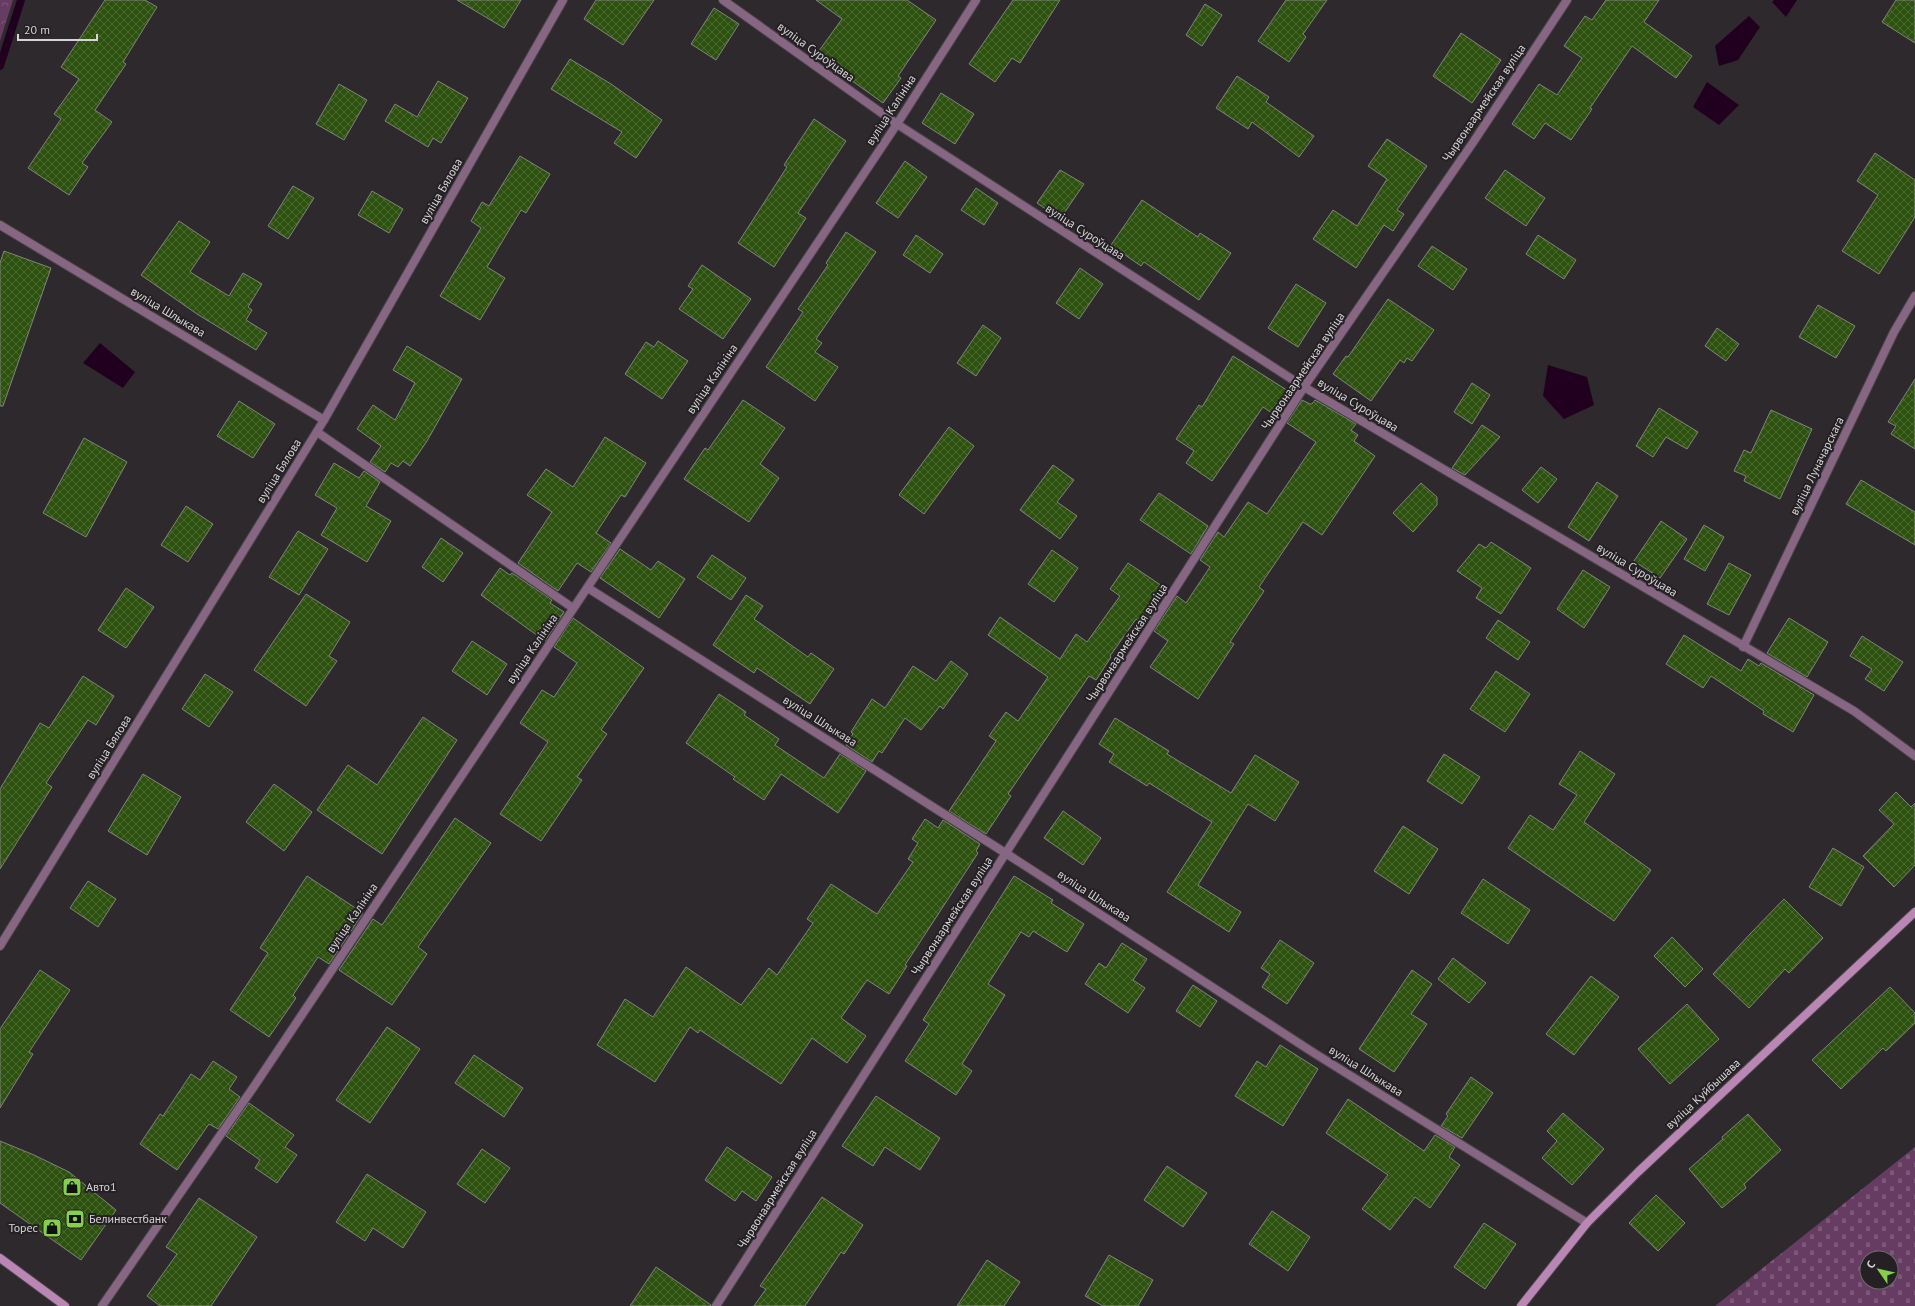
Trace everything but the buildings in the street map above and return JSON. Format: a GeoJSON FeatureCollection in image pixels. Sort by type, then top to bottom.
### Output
{"type":"FeatureCollection","features":[{"type":"Feature","properties":{"kind":"main road","name":"вуліца Куйбышава"},"geometry":{"type":"LineString","coordinates":[[1521,1306],[1587,1224],[1638,1172],[1915,912]]}},
{"type":"Feature","properties":{"kind":"main road"},"geometry":{"type":"LineString","coordinates":[[0,1258],[64,1306]]}},
{"type":"Feature","properties":{"kind":"street","name":"вуліца Бялова"},"geometry":{"type":"LineString","coordinates":[[0,946],[317,432],[563,0]]}},
{"type":"Feature","properties":{"kind":"street","name":"вуліца Суроўцава"},"geometry":{"type":"LineString","coordinates":[[723,0],[897,124],[1304,387],[1854,711],[1915,756]]}},
{"type":"Feature","properties":{"kind":"street","name":"вуліца Калініна"},"geometry":{"type":"LineString","coordinates":[[102,1306],[255,1085],[573,608],[588,588],[897,124],[976,0]]}},
{"type":"Feature","properties":{"kind":"street","name":"Чырвонаармейская вуліца"},"geometry":{"type":"LineString","coordinates":[[716,1306],[1007,854],[1304,387],[1469,148],[1567,0]]}},
{"type":"Feature","properties":{"kind":"street","name":"вуліца Шлыкава"},"geometry":{"type":"LineString","coordinates":[[0,225],[324,420]]}},
{"type":"Feature","properties":{"kind":"street","name":"вуліца Луначарскага"},"geometry":{"type":"LineString","coordinates":[[1743,647],[1894,332],[1915,296]]}},
{"type":"Feature","properties":{"kind":"street"},"geometry":{"type":"LineString","coordinates":[[317,432],[573,608]]}},
{"type":"Feature","properties":{"kind":"street","name":"вуліца Шлыкава"},"geometry":{"type":"LineString","coordinates":[[588,588],[1007,854],[1314,1054],[1587,1224]]}},
{"type":"Feature","properties":{"kind":"green space"},"geometry":{"type":"Polygon","coordinates":[[[0,0],[13,0],[0,41],[0,0]]]}},
{"type":"Feature","properties":{"kind":"green space"},"geometry":{"type":"Polygon","coordinates":[[[1915,1147],[1915,1306],[1715,1306],[1915,1147]]]}},
{"type":"Feature","properties":{"kind":"shaded area"},"geometry":{"type":"Polygon","coordinates":[[[1774,0],[1797,0],[1786,17],[1772,2],[1774,0]]]}},
{"type":"Feature","properties":{"kind":"shaded area"},"geometry":{"type":"Polygon","coordinates":[[[1749,16],[1760,27],[1738,60],[1719,66],[1715,46],[1749,16]]]}},
{"type":"Feature","properties":{"kind":"shaded area"},"geometry":{"type":"Polygon","coordinates":[[[1707,82],[1739,105],[1719,125],[1693,107],[1707,82]]]}},
{"type":"Feature","properties":{"kind":"shaded area"},"geometry":{"type":"Polygon","coordinates":[[[100,343],[135,372],[123,388],[83,363],[100,343]]]}},
{"type":"Feature","properties":{"kind":"shaded area"},"geometry":{"type":"Polygon","coordinates":[[[1548,365],[1587,377],[1594,405],[1564,419],[1543,396],[1548,365]]]}},
{"type":"Feature","properties":{"kind":"waterway"},"geometry":{"type":"LineString","coordinates":[[0,66],[21,0]]}},
{"type":"Feature","properties":{"kind":"place","name":"Авто1"},"geometry":{"type":"Point","coordinates":[72,1187]}},
{"type":"Feature","properties":{"kind":"place","name":"Белинвестбанк"},"geometry":{"type":"Point","coordinates":[75,1219]}},
{"type":"Feature","properties":{"kind":"place","name":"Торес"},"geometry":{"type":"Point","coordinates":[52,1228]}}]}
